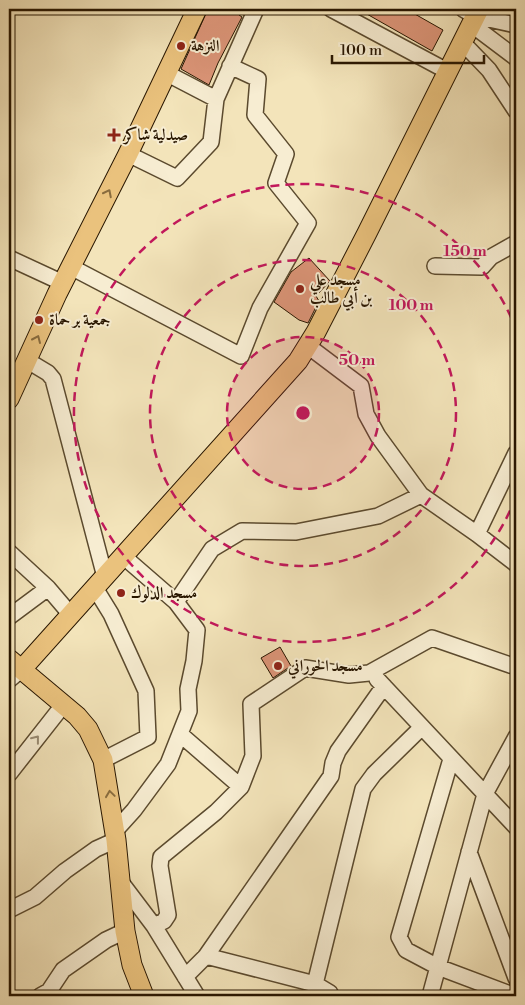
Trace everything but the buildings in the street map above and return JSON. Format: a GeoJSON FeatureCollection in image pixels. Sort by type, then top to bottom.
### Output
{"type":"FeatureCollection","features":[{"type":"Feature","properties":{"kind":"main road"},"geometry":{"type":"LineString","coordinates":[[9,399],[67,275],[128,154],[197,9]]}},
{"type":"Feature","properties":{"kind":"main road"},"geometry":{"type":"LineString","coordinates":[[144,996],[132,965],[125,931],[116,836],[103,760],[88,729],[64,704],[13,669],[71,615],[288,374],[308,346],[462,42],[472,14]]}},
{"type":"Feature","properties":{"kind":"street"},"geometry":{"type":"LineString","coordinates":[[128,154],[177,178],[211,142],[216,99],[256,9]]}},
{"type":"Feature","properties":{"kind":"street"},"geometry":{"type":"LineString","coordinates":[[331,9],[447,71]]}},
{"type":"Feature","properties":{"kind":"street"},"geometry":{"type":"LineString","coordinates":[[472,14],[516,25]]}},
{"type":"Feature","properties":{"kind":"street"},"geometry":{"type":"LineString","coordinates":[[472,14],[516,58]]}},
{"type":"Feature","properties":{"kind":"street"},"geometry":{"type":"LineString","coordinates":[[462,42],[489,70],[516,111]]}},
{"type":"Feature","properties":{"kind":"street"},"geometry":{"type":"LineString","coordinates":[[9,258],[67,275],[241,356],[260,308],[308,223],[276,183],[286,154],[255,115],[258,80],[230,66]]}},
{"type":"Feature","properties":{"kind":"street"},"geometry":{"type":"LineString","coordinates":[[166,73],[216,99]]}},
{"type":"Feature","properties":{"kind":"street"},"geometry":{"type":"LineString","coordinates":[[435,266],[482,267],[491,256],[516,243]]}},
{"type":"Feature","properties":{"kind":"street"},"geometry":{"type":"LineString","coordinates":[[308,346],[360,386],[366,414],[378,436],[421,495],[516,564]]}},
{"type":"Feature","properties":{"kind":"street"},"geometry":{"type":"LineString","coordinates":[[28,361],[48,373],[53,379],[100,583],[111,614],[146,691],[148,737],[103,760]]}},
{"type":"Feature","properties":{"kind":"street"},"geometry":{"type":"LineString","coordinates":[[477,534],[516,453]]}},
{"type":"Feature","properties":{"kind":"street"},"geometry":{"type":"LineString","coordinates":[[176,602],[212,549],[242,531],[296,532],[369,518],[378,516],[421,495]]}},
{"type":"Feature","properties":{"kind":"street"},"geometry":{"type":"LineString","coordinates":[[9,552],[48,588],[71,615]]}},
{"type":"Feature","properties":{"kind":"street"},"geometry":{"type":"LineString","coordinates":[[9,910],[35,897],[65,871],[116,836],[168,764],[190,711],[188,689],[194,661],[196,630],[176,602],[123,556]]}},
{"type":"Feature","properties":{"kind":"street"},"geometry":{"type":"LineString","coordinates":[[9,617],[48,588]]}},
{"type":"Feature","properties":{"kind":"street"},"geometry":{"type":"LineString","coordinates":[[154,926],[164,921],[168,915],[160,866],[161,857],[216,812],[241,787],[253,756],[252,704],[306,668],[349,675],[369,673],[432,638],[516,666]]}},
{"type":"Feature","properties":{"kind":"street"},"geometry":{"type":"LineString","coordinates":[[369,673],[384,686],[516,828]]}},
{"type":"Feature","properties":{"kind":"street"},"geometry":{"type":"LineString","coordinates":[[185,977],[206,956],[331,776],[333,763],[338,751],[384,686]]}},
{"type":"Feature","properties":{"kind":"street"},"geometry":{"type":"LineString","coordinates":[[9,774],[64,704]]}},
{"type":"Feature","properties":{"kind":"street"},"geometry":{"type":"LineString","coordinates":[[315,984],[363,789],[374,774],[422,727]]}},
{"type":"Feature","properties":{"kind":"street"},"geometry":{"type":"LineString","coordinates":[[180,734],[241,787]]}},
{"type":"Feature","properties":{"kind":"street"},"geometry":{"type":"LineString","coordinates":[[430,996],[485,794],[516,738]]}},
{"type":"Feature","properties":{"kind":"street"},"geometry":{"type":"LineString","coordinates":[[451,759],[399,937],[406,950],[438,967],[515,996]]}},
{"type":"Feature","properties":{"kind":"street"},"geometry":{"type":"LineString","coordinates":[[469,852],[516,978]]}},
{"type":"Feature","properties":{"kind":"street"},"geometry":{"type":"LineString","coordinates":[[120,881],[154,926],[197,996]]}},
{"type":"Feature","properties":{"kind":"street"},"geometry":{"type":"LineString","coordinates":[[40,996],[50,991],[62,970],[106,940],[125,931]]}},
{"type":"Feature","properties":{"kind":"street"},"geometry":{"type":"LineString","coordinates":[[206,956],[315,984],[330,993],[331,996]]}},
{"type":"Feature","properties":{"kind":"place","name":"النزهة"},"geometry":{"type":"Point","coordinates":[181,46]}},
{"type":"Feature","properties":{"kind":"place","name":"صيدلية شاكر"},"geometry":{"type":"Point","coordinates":[114,135]}},
{"type":"Feature","properties":{"kind":"place","name":"مسجد علي بن أبي طالب"},"geometry":{"type":"Point","coordinates":[300,289]}},
{"type":"Feature","properties":{"kind":"place","name":"جمعية بر حماة"},"geometry":{"type":"Point","coordinates":[39,320]}},
{"type":"Feature","properties":{"kind":"place","name":"مسجد الدلوك"},"geometry":{"type":"Point","coordinates":[121,593]}},
{"type":"Feature","properties":{"kind":"place","name":"مسجد الحوراني"},"geometry":{"type":"Point","coordinates":[278,666]}}]}
